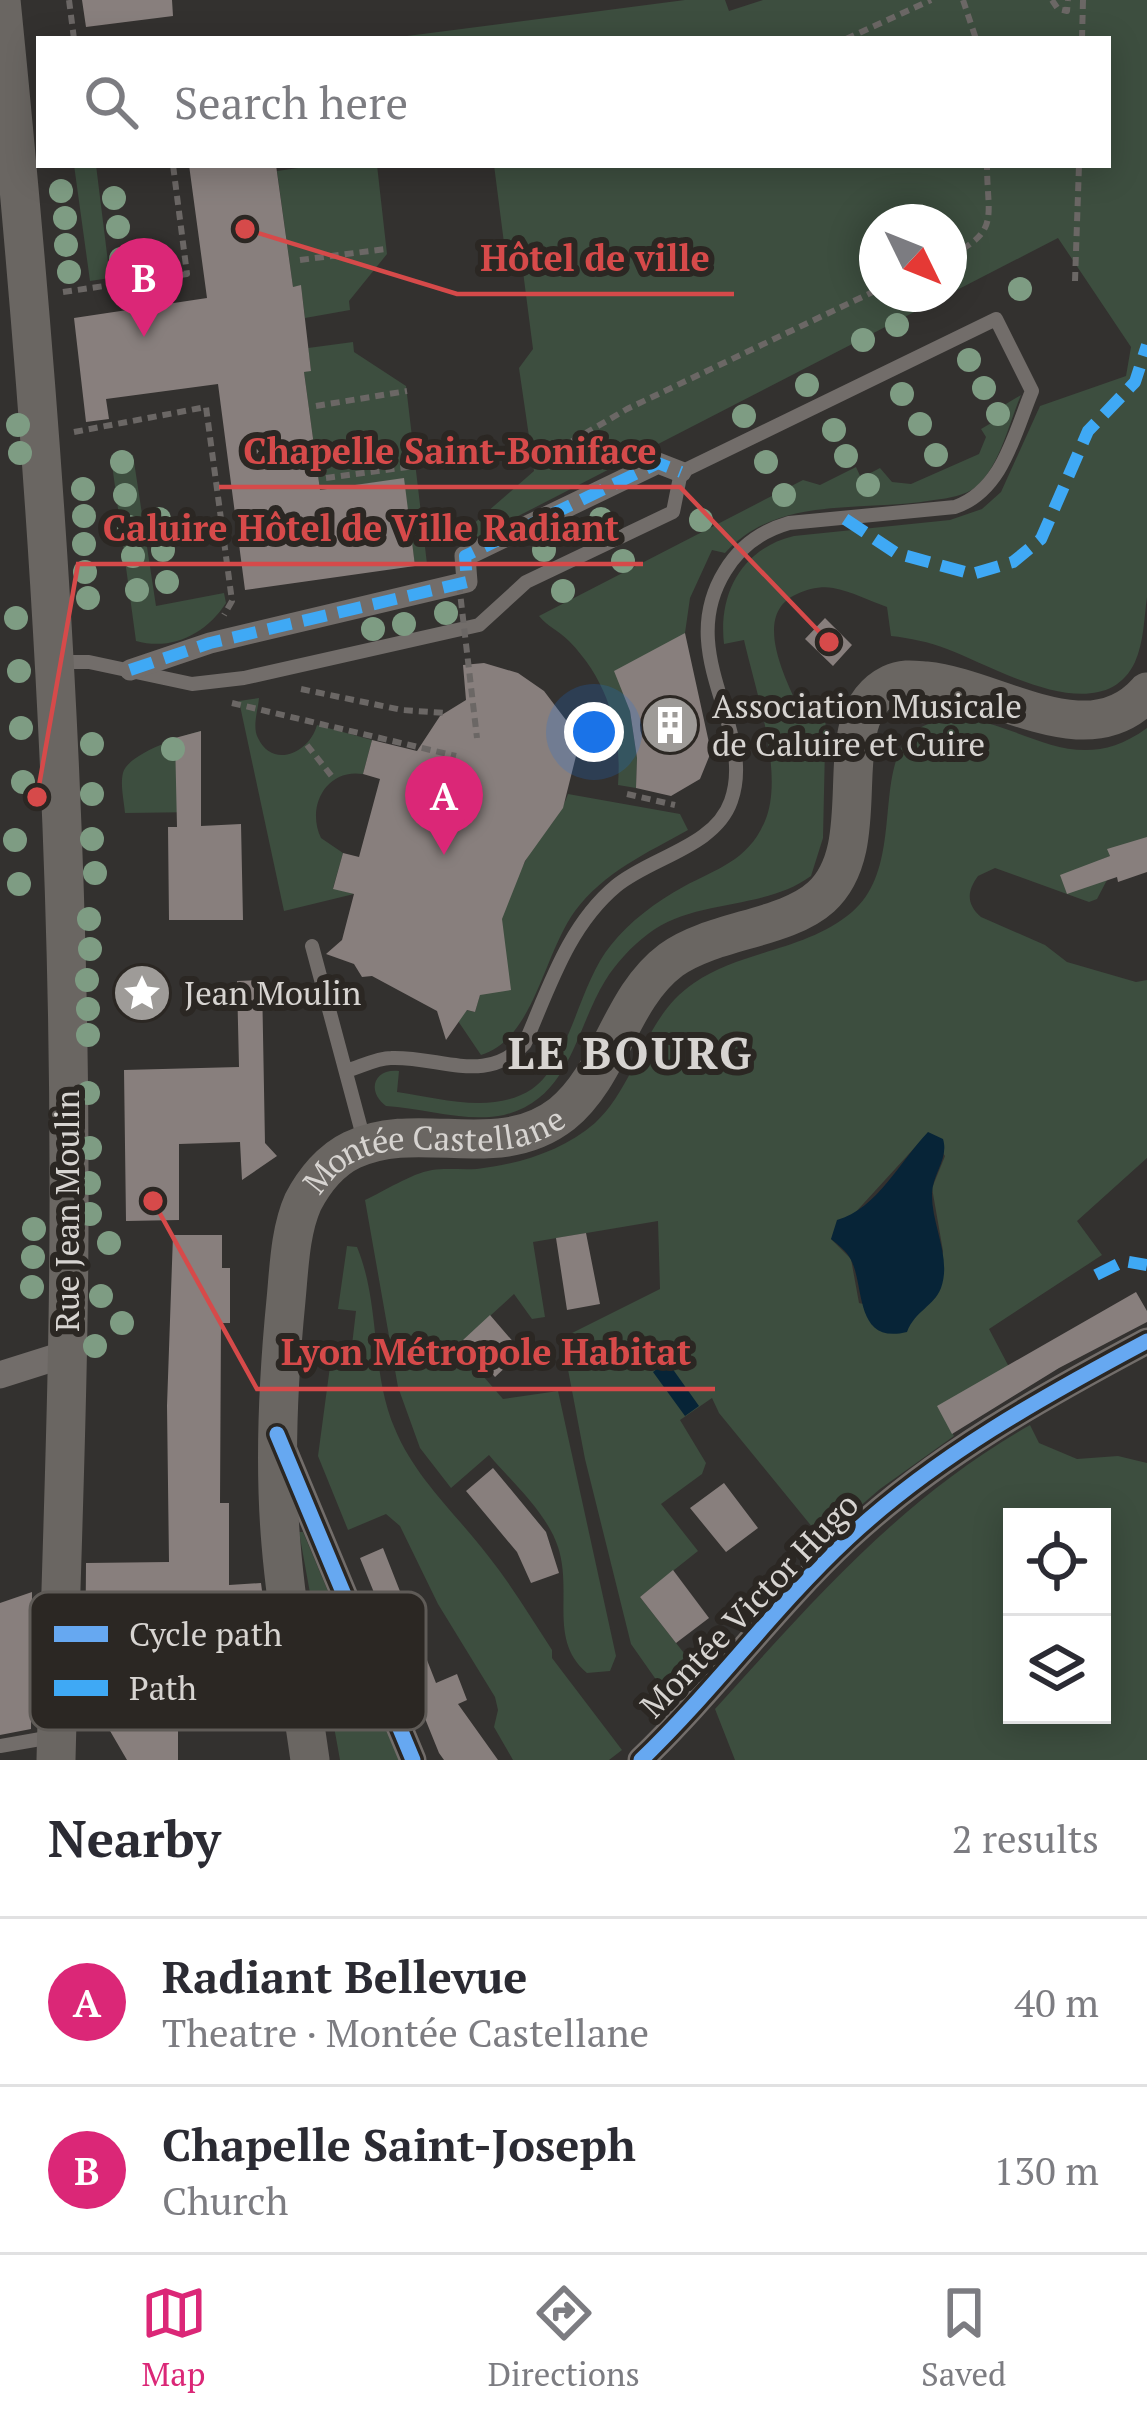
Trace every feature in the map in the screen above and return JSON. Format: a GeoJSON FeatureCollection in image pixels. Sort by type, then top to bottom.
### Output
{"type":"FeatureCollection","features":[{"type":"Feature","properties":{"kind":"main road","name":"Rue Jean Moulin"},"geometry":{"type":"LineString","coordinates":[[1,0],[18,100],[56,662],[70,1167],[60,1592]]}},
{"type":"Feature","properties":{"kind":"main road","name":"Montée Castellane"},"geometry":{"type":"LineString","coordinates":[[287,1592],[280,1543],[278,1434],[291,1253],[302,1206],[317,1179],[336,1160],[365,1145],[411,1138],[487,1141],[540,1128],[580,1095],[636,999],[652,976],[674,958],[819,900],[846,861],[857,725],[864,710],[890,684],[906,679],[940,682],[1090,722],[1113,718],[1147,692]]}},
{"type":"Feature","properties":{"kind":"main road","name":"Montée Castellane"},"geometry":{"type":"LineString","coordinates":[[306,1730],[310,1760]]}},
{"type":"Feature","properties":{"kind":"street"},"geometry":{"type":"LineString","coordinates":[[130,670],[210,643],[467,582],[465,556],[658,463],[681,472]]}},
{"type":"Feature","properties":{"kind":"street","name":"Montée Victor Hugo"},"geometry":{"type":"LineString","coordinates":[[640,1760],[818,1568],[878,1512],[981,1435],[1147,1341]]}},
{"type":"Feature","properties":{"kind":"street"},"geometry":{"type":"LineString","coordinates":[[0,1375],[67,1354]]}},
{"type":"Feature","properties":{"kind":"street"},"geometry":{"type":"LineString","coordinates":[[278,1434],[343,1592]]}},
{"type":"Feature","properties":{"kind":"street"},"geometry":{"type":"LineString","coordinates":[[401,1730],[413,1760]]}},
{"type":"Feature","properties":{"kind":"lane"},"geometry":{"type":"LineString","coordinates":[[56,662],[88,662],[192,684],[244,678],[479,625],[526,582],[674,512],[681,472],[996,319],[1032,391],[997,474],[974,501],[915,514],[789,523],[739,551],[717,585],[706,625],[708,648],[736,783],[720,823],[632,875],[599,903],[572,940],[525,1043],[514,1055],[481,1069],[388,1058],[346,1071]]}},
{"type":"Feature","properties":{"kind":"lane"},"geometry":{"type":"LineString","coordinates":[[312,946],[365,1145]]}},
{"type":"Feature","properties":{"kind":"lane"},"geometry":{"type":"LineString","coordinates":[[0,1746],[56,1748]]}},
{"type":"Feature","properties":{"kind":"path"},"geometry":{"type":"LineString","coordinates":[[69,0],[74,36]]}},
{"type":"Feature","properties":{"kind":"path"},"geometry":{"type":"LineString","coordinates":[[853,36],[931,0]]}},
{"type":"Feature","properties":{"kind":"path"},"geometry":{"type":"LineString","coordinates":[[963,0],[975,36]]}},
{"type":"Feature","properties":{"kind":"path"},"geometry":{"type":"LineString","coordinates":[[1052,0],[1058,9],[1067,11],[1068,0]]}},
{"type":"Feature","properties":{"kind":"path"},"geometry":{"type":"LineString","coordinates":[[1082,36],[1083,0]]}},
{"type":"Feature","properties":{"kind":"path"},"geometry":{"type":"LineString","coordinates":[[30,297],[187,274],[173,168]]}},
{"type":"Feature","properties":{"kind":"path"},"geometry":{"type":"LineString","coordinates":[[967,248],[985,233],[987,168]]}},
{"type":"Feature","properties":{"kind":"path"},"geometry":{"type":"LineString","coordinates":[[1075,281],[1078,168]]}},
{"type":"Feature","properties":{"kind":"path"},"geometry":{"type":"LineString","coordinates":[[300,260],[386,249]]}},
{"type":"Feature","properties":{"kind":"path"},"geometry":{"type":"LineString","coordinates":[[533,464],[627,409],[859,299]]}},
{"type":"Feature","properties":{"kind":"path"},"geometry":{"type":"LineString","coordinates":[[316,406],[406,391]]}},
{"type":"Feature","properties":{"kind":"path"},"geometry":{"type":"LineString","coordinates":[[41,439],[206,407],[232,602]]}},
{"type":"Feature","properties":{"kind":"path"},"geometry":{"type":"LineString","coordinates":[[326,478],[416,466]]}},
{"type":"Feature","properties":{"kind":"path"},"geometry":{"type":"LineString","coordinates":[[459,584],[477,738]]}},
{"type":"Feature","properties":{"kind":"path"},"geometry":{"type":"LineString","coordinates":[[297,689],[402,710],[445,713]]}},
{"type":"Feature","properties":{"kind":"path"},"geometry":{"type":"LineString","coordinates":[[212,698],[456,755]]}},
{"type":"Feature","properties":{"kind":"path"},"geometry":{"type":"LineString","coordinates":[[307,745],[334,779]]}},
{"type":"Feature","properties":{"kind":"path"},"geometry":{"type":"LineString","coordinates":[[627,794],[676,805]]}},
{"type":"Feature","properties":{"kind":"green space"},"geometry":{"type":"Polygon","coordinates":[[[685,0],[725,0],[729,11],[763,0],[1147,0],[1147,597],[1135,662],[1119,682],[1098,692],[1047,688],[933,644],[891,636],[887,607],[847,591],[828,587],[797,594],[784,603],[774,628],[779,659],[796,702],[826,702],[823,838],[811,876],[772,895],[687,915],[648,934],[605,981],[568,1060],[543,1094],[504,1115],[460,1116],[386,1106],[376,1094],[376,1082],[384,1073],[399,1071],[397,1092],[483,1103],[532,1089],[555,1061],[590,980],[618,936],[663,899],[741,854],[758,835],[770,802],[770,756],[744,640],[724,644],[723,625],[730,590],[748,562],[776,542],[794,536],[950,520],[982,509],[1001,492],[1040,406],[1126,376],[1131,347],[1058,238],[967,285],[967,204],[859,204],[859,312],[914,312],[464,544],[463,533],[534,471],[519,368],[533,349],[521,256],[504,243],[494,168],[1111,168],[1111,36],[407,36],[685,0]]]}},
{"type":"Feature","properties":{"kind":"green space"},"geometry":{"type":"Polygon","coordinates":[[[74,168],[96,168],[110,278],[90,281],[74,168]]]}},
{"type":"Feature","properties":{"kind":"green space"},"geometry":{"type":"Polygon","coordinates":[[[377,168],[387,254],[349,301],[350,310],[305,318],[301,286],[293,287],[277,171],[377,168]]]}},
{"type":"Feature","properties":{"kind":"green space"},"geometry":{"type":"Polygon","coordinates":[[[353,342],[354,352],[406,386],[427,564],[415,566],[403,479],[320,490],[304,372],[311,370],[308,348],[353,342]]]}},
{"type":"Feature","properties":{"kind":"green space"},"geometry":{"type":"Polygon","coordinates":[[[1021,395],[992,467],[967,492],[906,504],[795,514],[746,534],[725,553],[712,550],[690,598],[685,633],[630,711],[636,788],[618,785],[615,726],[603,690],[582,656],[539,616],[803,480],[820,485],[856,467],[861,478],[880,468],[892,482],[911,484],[979,454],[986,437],[981,429],[998,419],[994,411],[1021,395]]]}},
{"type":"Feature","properties":{"kind":"green space"},"geometry":{"type":"Polygon","coordinates":[[[133,455],[156,606],[224,593],[226,603],[209,623],[175,642],[136,641],[111,457],[133,455]]]}},
{"type":"Feature","properties":{"kind":"green space"},"geometry":{"type":"Polygon","coordinates":[[[259,698],[256,734],[273,753],[299,749],[317,725],[372,740],[363,774],[329,783],[316,814],[321,838],[343,853],[333,888],[354,894],[284,911],[239,701],[259,698]]]}},
{"type":"Feature","properties":{"kind":"green space"},"geometry":{"type":"Polygon","coordinates":[[[970,719],[1078,750],[1123,742],[1147,728],[1147,841],[1108,849],[1110,856],[1100,860],[1107,880],[1097,899],[1089,902],[995,868],[978,876],[970,897],[981,917],[1045,945],[1067,962],[1136,982],[1147,980],[1147,1158],[1077,1221],[1102,1255],[989,1329],[1009,1367],[938,1407],[954,1436],[880,1489],[822,1539],[719,1413],[712,1398],[680,1420],[706,1463],[702,1474],[661,1504],[698,1551],[640,1597],[698,1671],[671,1701],[631,1644],[585,1459],[562,1338],[660,1289],[658,1221],[533,1242],[545,1317],[532,1319],[514,1294],[457,1346],[503,1399],[558,1391],[616,1656],[610,1671],[587,1673],[568,1646],[562,1564],[553,1534],[537,1510],[489,1455],[451,1488],[420,1448],[398,1387],[365,1200],[424,1172],[509,1164],[569,1141],[610,1107],[663,1014],[694,983],[732,963],[815,935],[852,912],[872,886],[882,856],[896,761],[909,737],[932,723],[970,719]],[[928,1133],[831,1239],[851,1259],[859,1303],[913,1316],[936,1297],[943,1251],[932,1188],[945,1156],[928,1133]]]}},
{"type":"Feature","properties":{"kind":"green space"},"geometry":{"type":"Polygon","coordinates":[[[201,731],[201,812],[125,813],[122,782],[127,766],[157,746],[201,731]]]}},
{"type":"Feature","properties":{"kind":"green space"},"geometry":{"type":"Polygon","coordinates":[[[568,794],[680,814],[688,830],[627,864],[586,897],[564,929],[526,1014],[499,1046],[481,1055],[458,1021],[461,1009],[475,1012],[510,894],[568,794]]]}},
{"type":"Feature","properties":{"kind":"green space"},"geometry":{"type":"Polygon","coordinates":[[[347,1246],[357,1247],[364,1269],[387,1407],[404,1447],[506,1579],[552,1650],[552,1658],[622,1750],[609,1760],[513,1760],[494,1727],[495,1697],[438,1604],[400,1526],[386,1514],[348,1530],[318,1456],[333,1344],[352,1345],[356,1311],[338,1309],[347,1246]]]}},
{"type":"Feature","properties":{"kind":"green space"},"geometry":{"type":"Polygon","coordinates":[[[1030,1425],[1039,1443],[1077,1459],[1118,1456],[1147,1463],[1147,1760],[735,1760],[715,1709],[861,1554],[940,1485],[1030,1425]]]}},
{"type":"Feature","properties":{"kind":"green space"},"geometry":{"type":"Polygon","coordinates":[[[299,1532],[328,1592],[310,1592],[299,1532]]]}},
{"type":"Feature","properties":{"kind":"green space"},"geometry":{"type":"Polygon","coordinates":[[[335,1730],[386,1730],[399,1760],[340,1760],[335,1730]]]}},
{"type":"Feature","properties":{"kind":"water"},"geometry":{"type":"Polygon","coordinates":[[[928,1132],[943,1139],[944,1146],[932,1193],[944,1276],[938,1294],[907,1332],[890,1334],[870,1322],[851,1260],[831,1239],[837,1220],[876,1195],[928,1132]]]}},
{"type":"Feature","properties":{"kind":"water"},"geometry":{"type":"Polygon","coordinates":[[[667,1361],[699,1406],[685,1416],[653,1372],[667,1361]]]}},
{"type":"Feature","properties":{"kind":"building"},"geometry":{"type":"Polygon","coordinates":[[[82,0],[172,0],[173,16],[86,27],[82,0]]]}},
{"type":"Feature","properties":{"kind":"building"},"geometry":{"type":"Polygon","coordinates":[[[189,168],[276,168],[293,287],[301,285],[311,371],[304,372],[320,490],[404,478],[415,566],[245,590],[218,384],[106,399],[109,419],[86,422],[74,318],[207,298],[189,168]]]}},
{"type":"Feature","properties":{"kind":"building"},"geometry":{"type":"Polygon","coordinates":[[[825,618],[852,645],[833,666],[805,639],[825,618]]]}},
{"type":"Feature","properties":{"kind":"building","name":"Association Musicale de Caluire et Cuire"},"geometry":{"type":"Polygon","coordinates":[[[685,633],[711,752],[700,779],[671,796],[636,788],[630,711],[614,671],[685,633]]]}},
{"type":"Feature","properties":{"kind":"building"},"geometry":{"type":"Polygon","coordinates":[[[484,663],[518,673],[544,691],[566,720],[576,756],[563,808],[525,861],[502,919],[511,990],[480,995],[475,1012],[467,1010],[446,1040],[437,1011],[372,976],[362,977],[354,964],[326,954],[342,940],[354,894],[333,889],[343,853],[359,857],[380,779],[363,774],[372,740],[417,751],[440,716],[466,700],[463,665],[484,663]]]}},
{"type":"Feature","properties":{"kind":"building"},"geometry":{"type":"Polygon","coordinates":[[[201,731],[201,826],[241,824],[243,920],[169,920],[168,827],[177,827],[175,738],[201,731]]]}},
{"type":"Feature","properties":{"kind":"building"},"geometry":{"type":"Polygon","coordinates":[[[1147,837],[1147,872],[1067,894],[1060,875],[1110,856],[1107,849],[1147,837]]]}},
{"type":"Feature","properties":{"kind":"building"},"geometry":{"type":"Polygon","coordinates":[[[262,980],[265,1143],[277,1156],[242,1180],[240,1142],[179,1144],[179,1220],[126,1221],[124,1070],[239,1067],[237,981],[262,980]]]}},
{"type":"Feature","properties":{"kind":"building"},"geometry":{"type":"Polygon","coordinates":[[[586,1233],[600,1304],[567,1310],[556,1238],[586,1233]]]}},
{"type":"Feature","properties":{"kind":"building"},"geometry":{"type":"Polygon","coordinates":[[[173,1235],[222,1235],[222,1268],[230,1268],[230,1323],[221,1323],[220,1503],[229,1503],[229,1585],[261,1583],[262,1592],[86,1592],[86,1563],[169,1562],[167,1406],[173,1235]]]}},
{"type":"Feature","properties":{"kind":"building"},"geometry":{"type":"Polygon","coordinates":[[[1136,1292],[1147,1311],[1147,1322],[1059,1368],[952,1434],[937,1406],[1136,1292]]]}},
{"type":"Feature","properties":{"kind":"building"},"geometry":{"type":"Polygon","coordinates":[[[490,1315],[522,1352],[495,1377],[463,1340],[490,1315]]]}},
{"type":"Feature","properties":{"kind":"building"},"geometry":{"type":"Polygon","coordinates":[[[493,1468],[546,1532],[559,1573],[531,1583],[517,1552],[466,1491],[493,1468]]]}},
{"type":"Feature","properties":{"kind":"building"},"geometry":{"type":"Polygon","coordinates":[[[724,1483],[758,1528],[726,1552],[690,1508],[724,1483]]]}},
{"type":"Feature","properties":{"kind":"building"},"geometry":{"type":"Polygon","coordinates":[[[383,1548],[400,1592],[374,1592],[360,1558],[383,1548]]]}},
{"type":"Feature","properties":{"kind":"building"},"geometry":{"type":"Polygon","coordinates":[[[673,1570],[709,1618],[676,1643],[640,1597],[673,1570]]]}},
{"type":"Feature","properties":{"kind":"building"},"geometry":{"type":"Polygon","coordinates":[[[30,1593],[30,1729],[0,1735],[0,1603],[30,1593]]]}},
{"type":"Feature","properties":{"kind":"building"},"geometry":{"type":"Polygon","coordinates":[[[426,1658],[436,1683],[457,1674],[467,1700],[458,1704],[498,1760],[444,1760],[426,1721],[426,1658]]]}},
{"type":"Feature","properties":{"kind":"building"},"geometry":{"type":"Polygon","coordinates":[[[110,1730],[178,1730],[178,1760],[127,1760],[110,1730]]]}},
{"type":"Feature","properties":{"kind":"marked path"},"geometry":{"type":"LineString","coordinates":[[845,519],[896,553],[972,574],[1013,562],[1041,539],[1088,431],[1135,382],[1147,345]]}},
{"type":"Feature","properties":{"kind":"marked path"},"geometry":{"type":"LineString","coordinates":[[130,670],[210,643],[467,582],[465,556],[658,463],[681,472]]}},
{"type":"Feature","properties":{"kind":"marked path"},"geometry":{"type":"LineString","coordinates":[[1096,1275],[1124,1261],[1147,1265]]}},
{"type":"Feature","properties":{"kind":"cycle path"},"geometry":{"type":"LineString","coordinates":[[641,1760],[821,1564],[882,1508],[991,1430],[1147,1341]]}},
{"type":"Feature","properties":{"kind":"cycle path"},"geometry":{"type":"LineString","coordinates":[[277,1434],[343,1592]]}},
{"type":"Feature","properties":{"kind":"cycle path"},"geometry":{"type":"LineString","coordinates":[[400,1730],[413,1760]]}},
{"type":"Feature","properties":{"kind":"place","name":"Hôtel de ville"},"geometry":{"type":"Point","coordinates":[245,229]}},
{"type":"Feature","properties":{"kind":"place","name":"Chapelle Saint-Joseph"},"geometry":{"type":"Point","coordinates":[144,337]}},
{"type":"Feature","properties":{"kind":"place","name":"Chapelle Saint-Boniface"},"geometry":{"type":"Point","coordinates":[829,642]}},
{"type":"Feature","properties":{"kind":"place","name":"Association Musicale de Caluire et Cuire"},"geometry":{"type":"Point","coordinates":[670,725]}},
{"type":"Feature","properties":{"kind":"place","name":"Caluire Hôtel de Ville Radiant"},"geometry":{"type":"Point","coordinates":[37,797]}},
{"type":"Feature","properties":{"kind":"place","name":"Radiant Bellevue"},"geometry":{"type":"Point","coordinates":[444,855]}},
{"type":"Feature","properties":{"kind":"place","name":"Jean Moulin"},"geometry":{"type":"Point","coordinates":[142,993]}},
{"type":"Feature","properties":{"kind":"place","name":"Lyon Métropole Habitat"},"geometry":{"type":"Point","coordinates":[153,1201]}},
{"type":"Feature","properties":{"kind":"district","name":"LE BOURG"},"geometry":{"type":"Point","coordinates":[631,1053]}}]}
